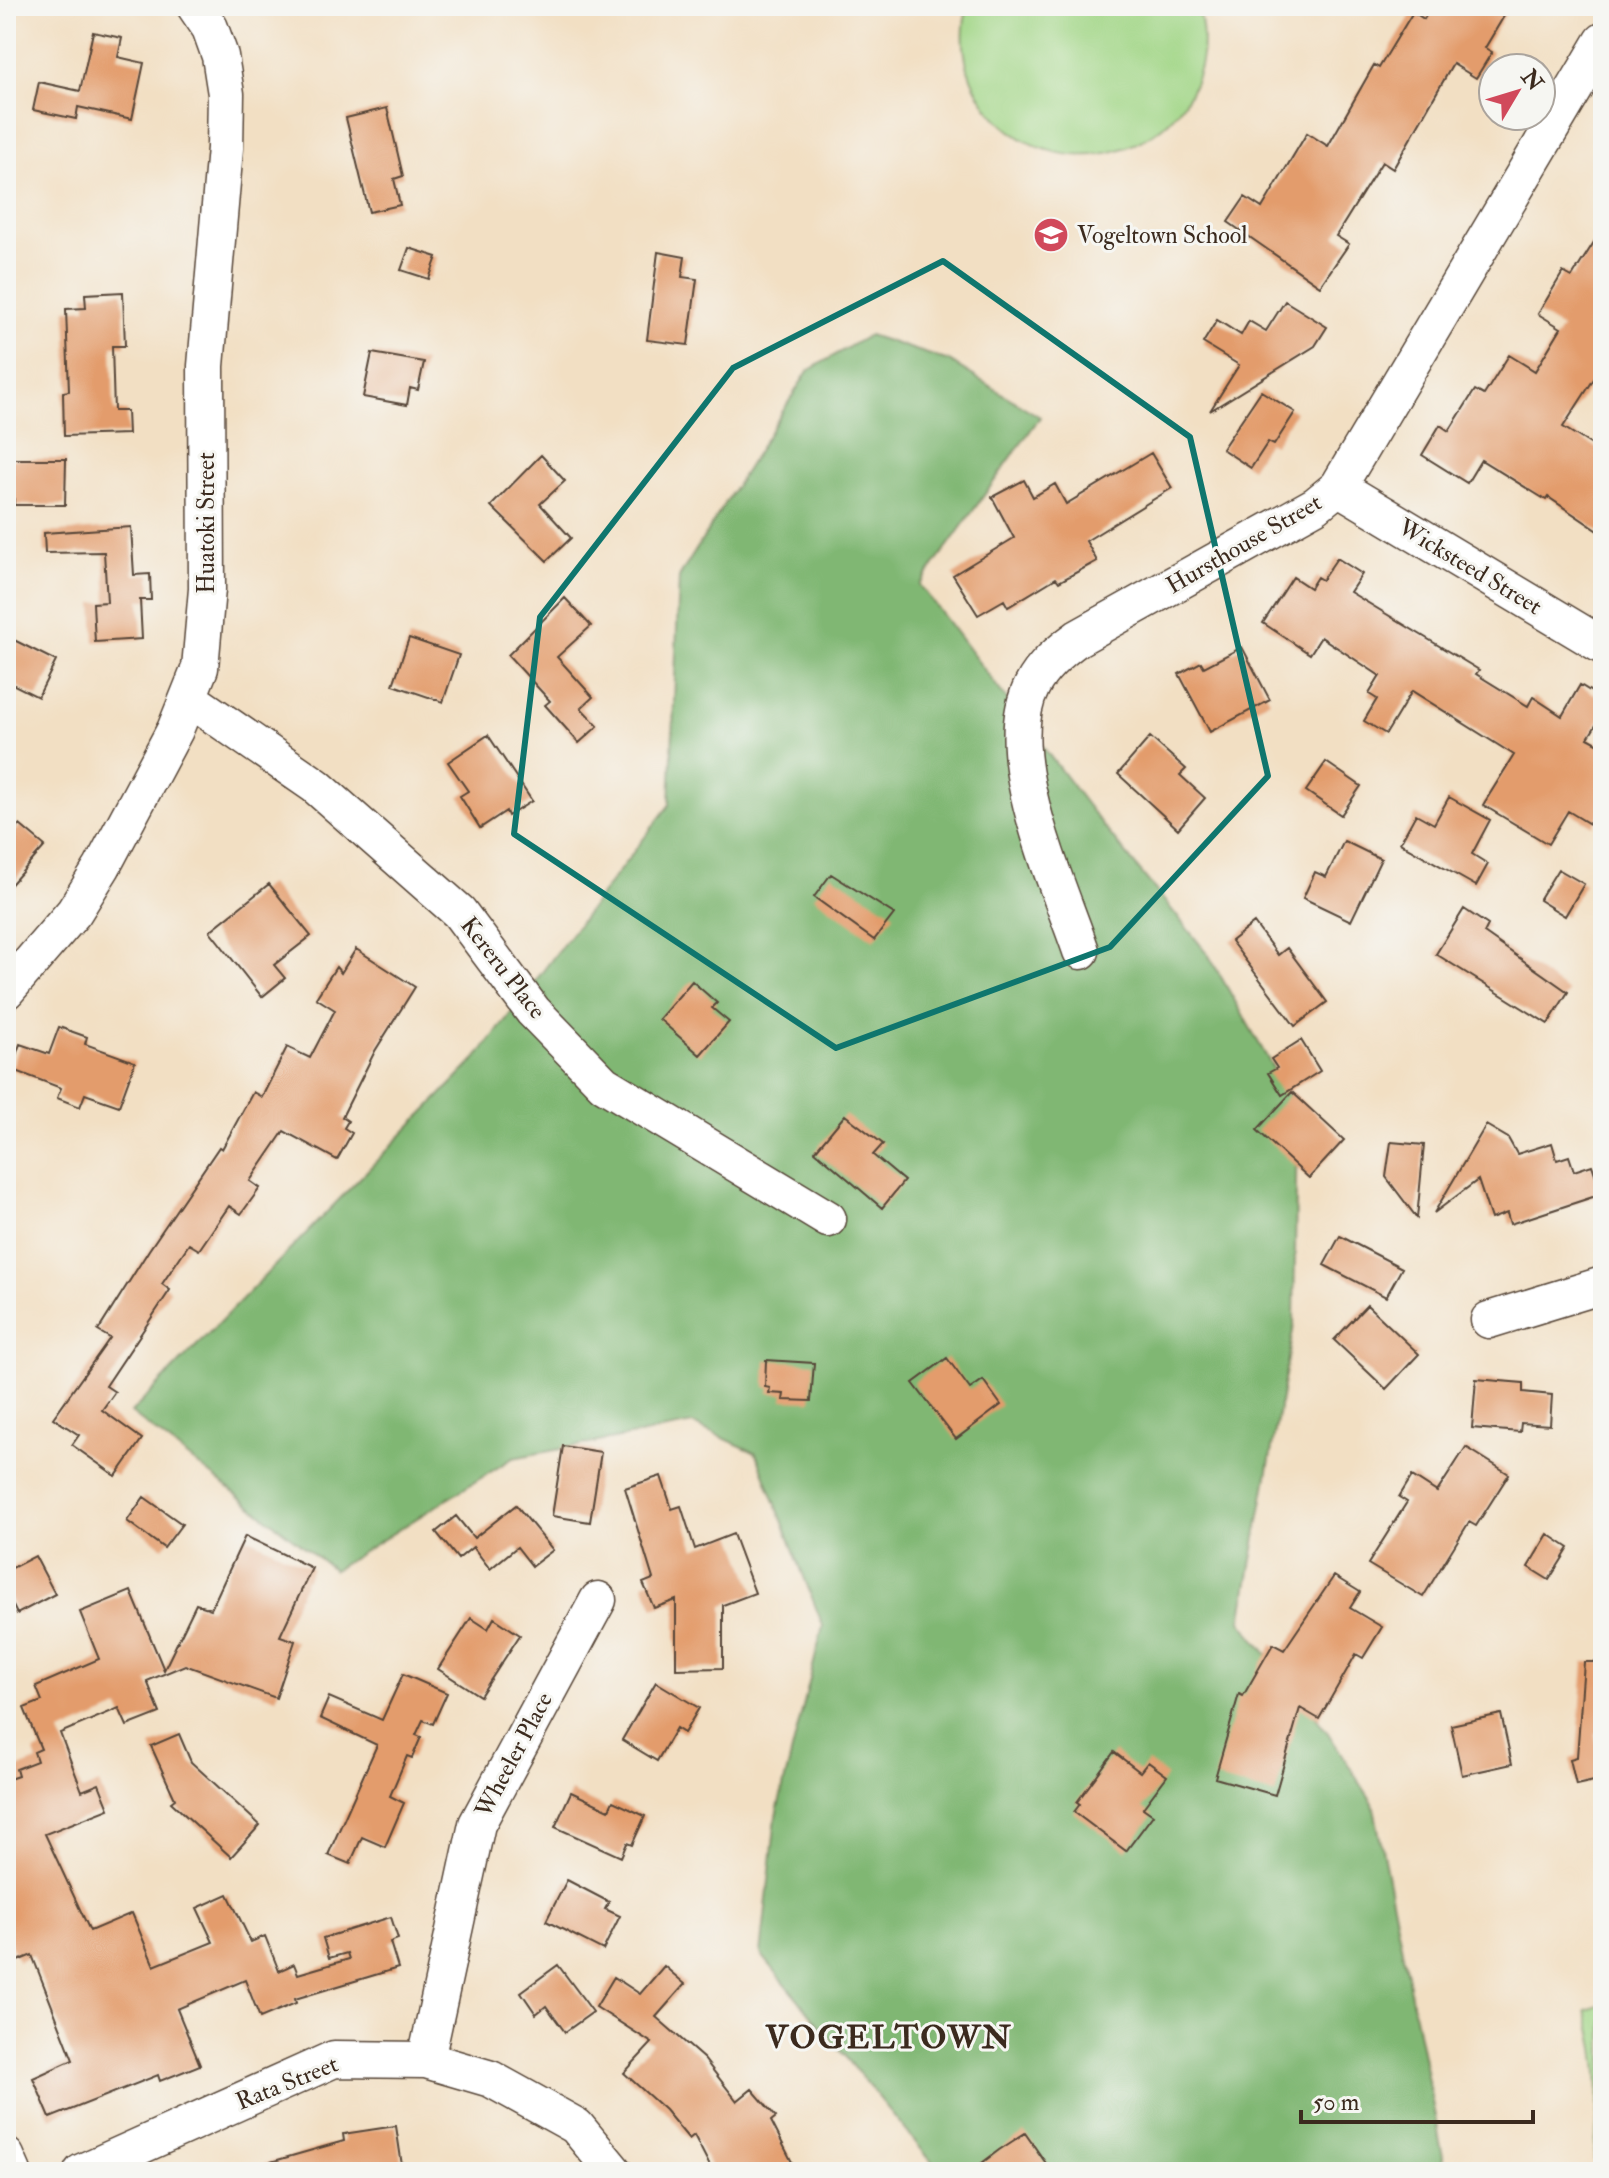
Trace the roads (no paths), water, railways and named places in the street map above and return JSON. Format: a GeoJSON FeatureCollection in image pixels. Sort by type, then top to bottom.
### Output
{"type":"FeatureCollection","features":[{"type":"Feature","properties":{"kind":"street","name":"Huatoki Street"},"geometry":{"type":"LineString","coordinates":[[6,991],[74,912],[102,867],[190,699],[200,668],[207,589],[206,366],[226,134],[226,94],[220,56],[210,28],[195,6]]}},
{"type":"Feature","properties":{"kind":"street","name":"Hursthouse Street"},"geometry":{"type":"LineString","coordinates":[[1081,951],[1035,814],[1024,762],[1022,733],[1032,686],[1060,651],[1078,638],[1316,505],[1338,487],[1603,41]]}},
{"type":"Feature","properties":{"kind":"street","name":"Wicksteed Street"},"geometry":{"type":"LineString","coordinates":[[1338,487],[1603,646]]}},
{"type":"Feature","properties":{"kind":"street","name":"Kereru Place"},"geometry":{"type":"LineString","coordinates":[[190,699],[316,786],[459,912],[533,1011],[604,1084],[828,1219]]}},
{"type":"Feature","properties":{"kind":"street"},"geometry":{"type":"LineString","coordinates":[[1489,1320],[1603,1285]]}},
{"type":"Feature","properties":{"kind":"street","name":"Wheeler Place"},"geometry":{"type":"LineString","coordinates":[[426,2060],[477,1824],[598,1600]]}},
{"type":"Feature","properties":{"kind":"street","name":"Rata Street"},"geometry":{"type":"LineString","coordinates":[[82,2172],[334,2059],[426,2060],[491,2079],[576,2126],[614,2172]]}},
{"type":"Feature","properties":{"kind":"street"},"geometry":{"type":"LineString","coordinates":[[6,2156],[13,2172]]}},
{"type":"Feature","properties":{"kind":"place","name":"Vogeltown School"},"geometry":{"type":"Point","coordinates":[1051,235]}},
{"type":"Feature","properties":{"kind":"district","name":"VOGELTOWN"},"geometry":{"type":"Point","coordinates":[889,2038]}}]}
